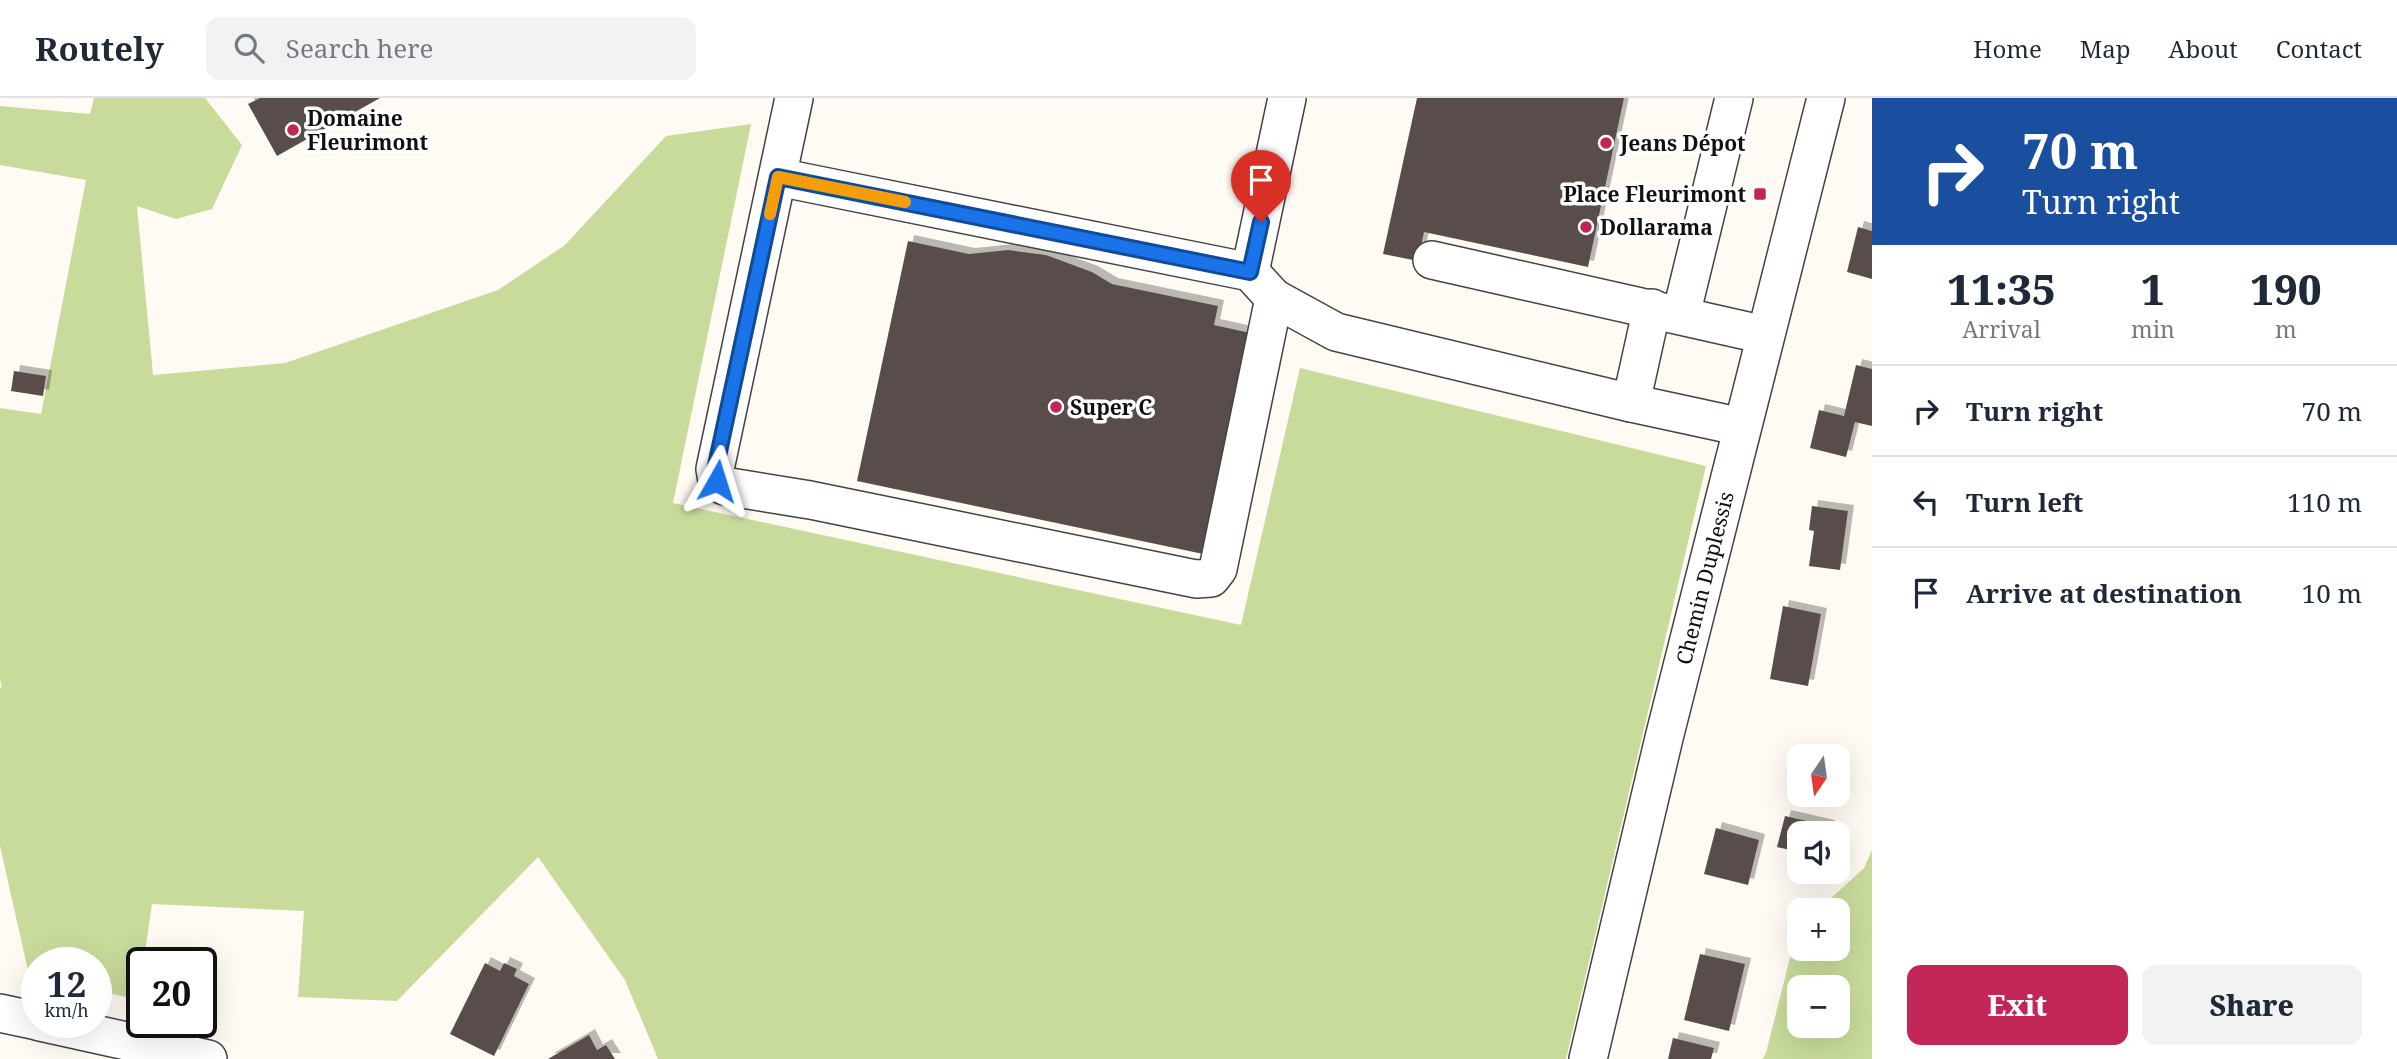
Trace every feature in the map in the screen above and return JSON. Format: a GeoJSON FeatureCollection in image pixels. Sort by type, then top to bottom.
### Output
{"type":"FeatureCollection","features":[{"type":"Feature","properties":{"kind":"street"},"geometry":{"type":"LineString","coordinates":[[794,98],[715,470],[717,481],[724,486],[810,500],[1196,579],[1211,578],[1218,569],[1262,285],[1287,98]]}},
{"type":"Feature","properties":{"kind":"street"},"geometry":{"type":"LineString","coordinates":[[1631,403],[1667,311],[1734,98]]}},
{"type":"Feature","properties":{"kind":"street","name":"Chemin Duplessis"},"geometry":{"type":"LineString","coordinates":[[1588,1059],[1664,737],[1826,98]]}},
{"type":"Feature","properties":{"kind":"street"},"geometry":{"type":"LineString","coordinates":[[778,177],[1262,285],[1336,332],[1742,427]]}},
{"type":"Feature","properties":{"kind":"street"},"geometry":{"type":"LineString","coordinates":[[1432,260],[1765,335]]}},
{"type":"Feature","properties":{"kind":"street"},"geometry":{"type":"LineString","coordinates":[[0,1013],[21,1018]]}},
{"type":"Feature","properties":{"kind":"street"},"geometry":{"type":"LineString","coordinates":[[112,1038],[208,1059]]}},
{"type":"Feature","properties":{"kind":"green space"},"geometry":{"type":"Polygon","coordinates":[[[94,98],[205,98],[242,145],[212,209],[176,219],[137,206],[153,375],[285,363],[498,290],[565,245],[666,136],[751,124],[673,503],[1241,625],[1300,368],[1706,466],[1566,1059],[658,1059],[625,980],[538,857],[397,1001],[298,997],[304,911],[152,904],[146,947],[126,947],[126,997],[112,994],[112,947],[23,947],[0,846],[0,408],[41,414],[86,180],[0,165],[0,106],[90,114],[94,98]]]}},
{"type":"Feature","properties":{"kind":"green space"},"geometry":{"type":"Polygon","coordinates":[[[1872,850],[1872,1059],[1762,1059],[1766,1053],[1789,961],[1850,961],[1850,898],[1831,898],[1846,884],[1850,884],[1850,881],[1864,868],[1872,850]]]}},
{"type":"Feature","properties":{"kind":"building","name":"Domaine Fleurimont"},"geometry":{"type":"Polygon","coordinates":[[[260,98],[380,98],[277,156],[248,104],[260,98]]]}},
{"type":"Feature","properties":{"kind":"building"},"geometry":{"type":"Polygon","coordinates":[[[1417,98],[1624,98],[1588,267],[1424,232],[1418,261],[1383,254],[1417,98]]]}},
{"type":"Feature","properties":{"kind":"building"},"geometry":{"type":"Polygon","coordinates":[[[1858,227],[1872,231],[1872,279],[1847,272],[1858,227]]]}},
{"type":"Feature","properties":{"kind":"building","name":"Super C"},"geometry":{"type":"Polygon","coordinates":[[[908,241],[969,254],[1008,250],[1046,255],[1092,272],[1112,284],[1218,306],[1214,325],[1255,334],[1208,555],[857,481],[908,241]]]}},
{"type":"Feature","properties":{"kind":"building"},"geometry":{"type":"Polygon","coordinates":[[[1856,365],[1872,369],[1872,426],[1855,422],[1846,457],[1810,448],[1819,410],[1844,416],[1856,365]]]}},
{"type":"Feature","properties":{"kind":"building"},"geometry":{"type":"Polygon","coordinates":[[[14,371],[46,376],[43,396],[11,391],[14,371]]]}},
{"type":"Feature","properties":{"kind":"building"},"geometry":{"type":"Polygon","coordinates":[[[1812,506],[1848,511],[1840,570],[1809,566],[1814,531],[1809,530],[1812,506]]]}},
{"type":"Feature","properties":{"kind":"building"},"geometry":{"type":"Polygon","coordinates":[[[1783,606],[1821,614],[1808,686],[1770,679],[1783,606]]]}},
{"type":"Feature","properties":{"kind":"building"},"geometry":{"type":"Polygon","coordinates":[[[1785,816],[1807,821],[1787,821],[1787,849],[1777,847],[1785,816]]]}},
{"type":"Feature","properties":{"kind":"building"},"geometry":{"type":"Polygon","coordinates":[[[1716,828],[1759,840],[1748,885],[1704,874],[1716,828]]]}},
{"type":"Feature","properties":{"kind":"building"},"geometry":{"type":"Polygon","coordinates":[[[1700,954],[1745,964],[1729,1031],[1684,1020],[1700,954]]]}},
{"type":"Feature","properties":{"kind":"building"},"geometry":{"type":"Polygon","coordinates":[[[485,963],[500,971],[504,963],[517,969],[514,976],[529,984],[494,1056],[450,1034],[485,963]]]}},
{"type":"Feature","properties":{"kind":"building"},"geometry":{"type":"Polygon","coordinates":[[[589,1035],[597,1050],[606,1045],[615,1059],[548,1059],[589,1035]]]}},
{"type":"Feature","properties":{"kind":"building"},"geometry":{"type":"Polygon","coordinates":[[[1673,1038],[1714,1048],[1711,1059],[1668,1059],[1673,1038]]]}},
{"type":"Feature","properties":{"kind":"slow traffic"},"geometry":{"type":"LineString","coordinates":[[770,214],[778,177],[905,202]]}},
{"type":"Feature","properties":{"kind":"place","name":"Domaine Fleurimont"},"geometry":{"type":"Point","coordinates":[293,130]}},
{"type":"Feature","properties":{"kind":"place","name":"Jeans Dépot"},"geometry":{"type":"Point","coordinates":[1606,143]}},
{"type":"Feature","properties":{"kind":"place","name":"Place Fleurimont"},"geometry":{"type":"Point","coordinates":[1760,194]}},
{"type":"Feature","properties":{"kind":"place","name":"Dollarama"},"geometry":{"type":"Point","coordinates":[1586,227]}},
{"type":"Feature","properties":{"kind":"place","name":"Super C"},"geometry":{"type":"Point","coordinates":[1056,407]}},
{"type":"Feature","properties":{"kind":"route"},"geometry":{"type":"LineString","coordinates":[[717,481],[715,470],[778,177],[1250,272],[1261,222]]}}]}
